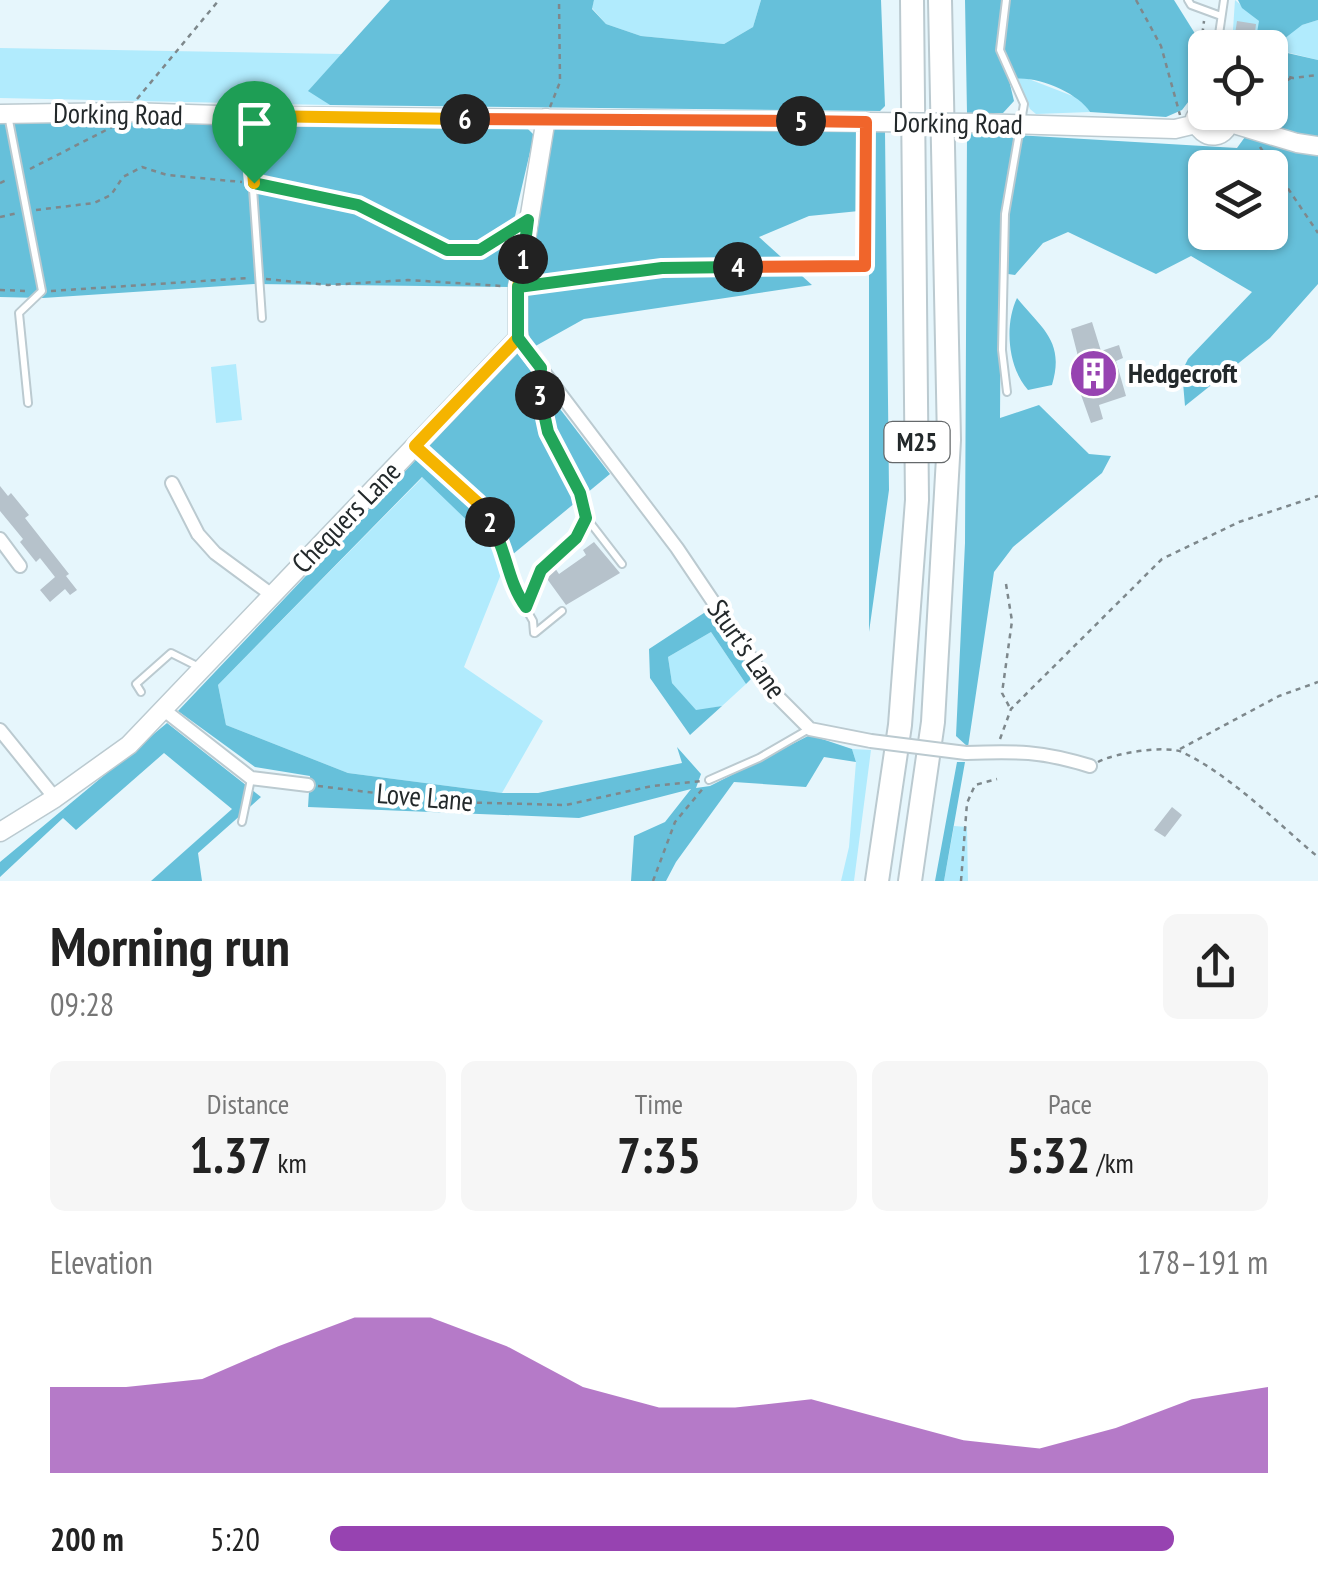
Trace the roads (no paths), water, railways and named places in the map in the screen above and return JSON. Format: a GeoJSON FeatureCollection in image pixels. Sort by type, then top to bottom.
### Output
{"type":"FeatureCollection","features":[{"type":"Feature","properties":{"kind":"highway","name":"M25"},"geometry":{"type":"LineString","coordinates":[[877,881],[900,725],[918,500],[912,0]]}},
{"type":"Feature","properties":{"kind":"highway","name":"M25"},"geometry":{"type":"LineString","coordinates":[[910,881],[933,722],[949,440],[940,0]]}},
{"type":"Feature","properties":{"kind":"main road","name":"Dorking Road"},"geometry":{"type":"LineString","coordinates":[[4,114],[128,112],[1023,124],[1186,118]]}},
{"type":"Feature","properties":{"kind":"main road"},"geometry":{"type":"LineString","coordinates":[[518,338],[518,287],[546,118]]}},
{"type":"Feature","properties":{"kind":"main road","name":"Dorking Road"},"geometry":{"type":"LineString","coordinates":[[1199,130],[1214,137],[1226,130]]}},
{"type":"Feature","properties":{"kind":"main road"},"geometry":{"type":"LineString","coordinates":[[1262,130],[1318,146]]}},
{"type":"Feature","properties":{"kind":"main road","name":"Chequers Lane"},"geometry":{"type":"LineString","coordinates":[[0,832],[130,744],[518,338]]}},
{"type":"Feature","properties":{"kind":"street","name":"Sturt's Lane"},"geometry":{"type":"LineString","coordinates":[[518,338],[677,548],[776,695],[810,728]]}},
{"type":"Feature","properties":{"kind":"street"},"geometry":{"type":"LineString","coordinates":[[172,483],[198,534],[216,553],[272,595]]}},
{"type":"Feature","properties":{"kind":"street"},"geometry":{"type":"LineString","coordinates":[[6,540],[20,566]]}},
{"type":"Feature","properties":{"kind":"street"},"geometry":{"type":"LineString","coordinates":[[164,710],[252,778],[308,785]]}},
{"type":"Feature","properties":{"kind":"street"},"geometry":{"type":"LineString","coordinates":[[810,728],[871,741],[966,753],[1048,753],[1090,766]]}},
{"type":"Feature","properties":{"kind":"street"},"geometry":{"type":"LineString","coordinates":[[0,730],[55,798]]}},
{"type":"Feature","properties":{"kind":"lane"},"geometry":{"type":"LineString","coordinates":[[1006,0],[1000,50],[1024,104],[1023,124],[1007,187],[1004,235],[1002,350],[1007,392]]}},
{"type":"Feature","properties":{"kind":"lane"},"geometry":{"type":"LineString","coordinates":[[1188,0],[1221,16]]}},
{"type":"Feature","properties":{"kind":"lane"},"geometry":{"type":"LineString","coordinates":[[1219,30],[1224,0]]}},
{"type":"Feature","properties":{"kind":"lane"},"geometry":{"type":"LineString","coordinates":[[4,114],[20,174],[42,292],[19,313],[28,403]]}},
{"type":"Feature","properties":{"kind":"lane"},"geometry":{"type":"LineString","coordinates":[[248,116],[262,318]]}},
{"type":"Feature","properties":{"kind":"lane"},"geometry":{"type":"LineString","coordinates":[[541,368],[540,397],[548,432],[580,493],[585,515],[622,564]]}},
{"type":"Feature","properties":{"kind":"lane"},"geometry":{"type":"LineString","coordinates":[[415,446],[478,503],[496,533],[516,594],[534,620],[534,634],[562,611]]}},
{"type":"Feature","properties":{"kind":"lane"},"geometry":{"type":"LineString","coordinates":[[526,607],[541,570],[576,538],[585,515]]}},
{"type":"Feature","properties":{"kind":"lane"},"geometry":{"type":"LineString","coordinates":[[141,692],[136,684],[171,653],[200,668]]}},
{"type":"Feature","properties":{"kind":"lane"},"geometry":{"type":"LineString","coordinates":[[709,780],[759,758],[810,728]]}},
{"type":"Feature","properties":{"kind":"lane"},"geometry":{"type":"LineString","coordinates":[[242,822],[252,778]]}},
{"type":"Feature","properties":{"kind":"place","name":"Hedgecroft"},"geometry":{"type":"Point","coordinates":[1093,373]}}]}
